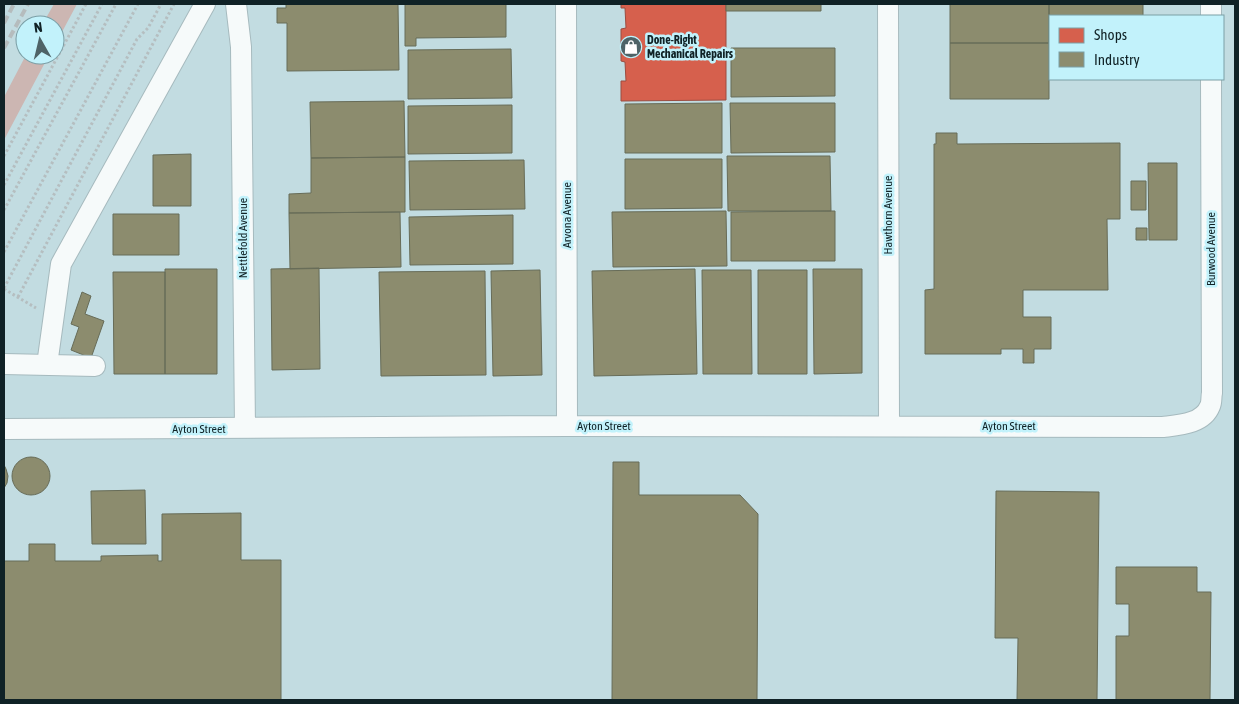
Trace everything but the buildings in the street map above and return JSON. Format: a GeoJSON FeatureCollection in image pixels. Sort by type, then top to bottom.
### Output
{"type":"FeatureCollection","features":[{"type":"Feature","properties":{"kind":"street"},"geometry":{"type":"LineString","coordinates":[[47,365],[61,264],[205,4]]}},
{"type":"Feature","properties":{"kind":"street","name":"Nettlefold Avenue"},"geometry":{"type":"LineString","coordinates":[[236,4],[242,47],[245,428]]}},
{"type":"Feature","properties":{"kind":"street","name":"Arvona Avenue"},"geometry":{"type":"LineString","coordinates":[[566,4],[567,426]]}},
{"type":"Feature","properties":{"kind":"street","name":"Hawthorn Avenue"},"geometry":{"type":"LineString","coordinates":[[888,4],[889,426]]}},
{"type":"Feature","properties":{"kind":"street","name":"Burwood Avenue"},"geometry":{"type":"LineString","coordinates":[[1203,416],[1210,406],[1212,393],[1211,80]]}},
{"type":"Feature","properties":{"kind":"street"},"geometry":{"type":"LineString","coordinates":[[4,364],[95,366]]}},
{"type":"Feature","properties":{"kind":"street","name":"Ayton Street"},"geometry":{"type":"LineString","coordinates":[[4,429],[567,426],[1163,427],[1187,424],[1203,416]]}},
{"type":"Feature","properties":{"kind":"path"},"geometry":{"type":"LineString","coordinates":[[4,156],[86,4]]}},
{"type":"Feature","properties":{"kind":"path"},"geometry":{"type":"LineString","coordinates":[[4,185],[102,4]]}},
{"type":"Feature","properties":{"kind":"path"},"geometry":{"type":"LineString","coordinates":[[4,210],[116,4]]}},
{"type":"Feature","properties":{"kind":"path"},"geometry":{"type":"LineString","coordinates":[[4,252],[138,4]]}},
{"type":"Feature","properties":{"kind":"path"},"geometry":{"type":"LineString","coordinates":[[53,319],[4,288],[137,39],[148,28],[161,4]]}},
{"type":"Feature","properties":{"kind":"path"},"geometry":{"type":"LineString","coordinates":[[18,297],[174,4]]}},
{"type":"Feature","properties":{"kind":"shaded area"},"geometry":{"type":"Polygon","coordinates":[[[54,4],[77,4],[65,26],[65,15],[48,15],[54,4]]]}},
{"type":"Feature","properties":{"kind":"shaded area"},"geometry":{"type":"Polygon","coordinates":[[[21,65],[44,65],[4,140],[4,97],[21,65]]]}},
{"type":"Feature","properties":{"kind":"railway"},"geometry":{"type":"LineString","coordinates":[[4,23],[14,4]]}},
{"type":"Feature","properties":{"kind":"railway"},"geometry":{"type":"LineString","coordinates":[[4,48],[28,4]]}},
{"type":"Feature","properties":{"kind":"place","name":"Done-Right Mechanical Repairs"},"geometry":{"type":"Point","coordinates":[631,47]}}]}
